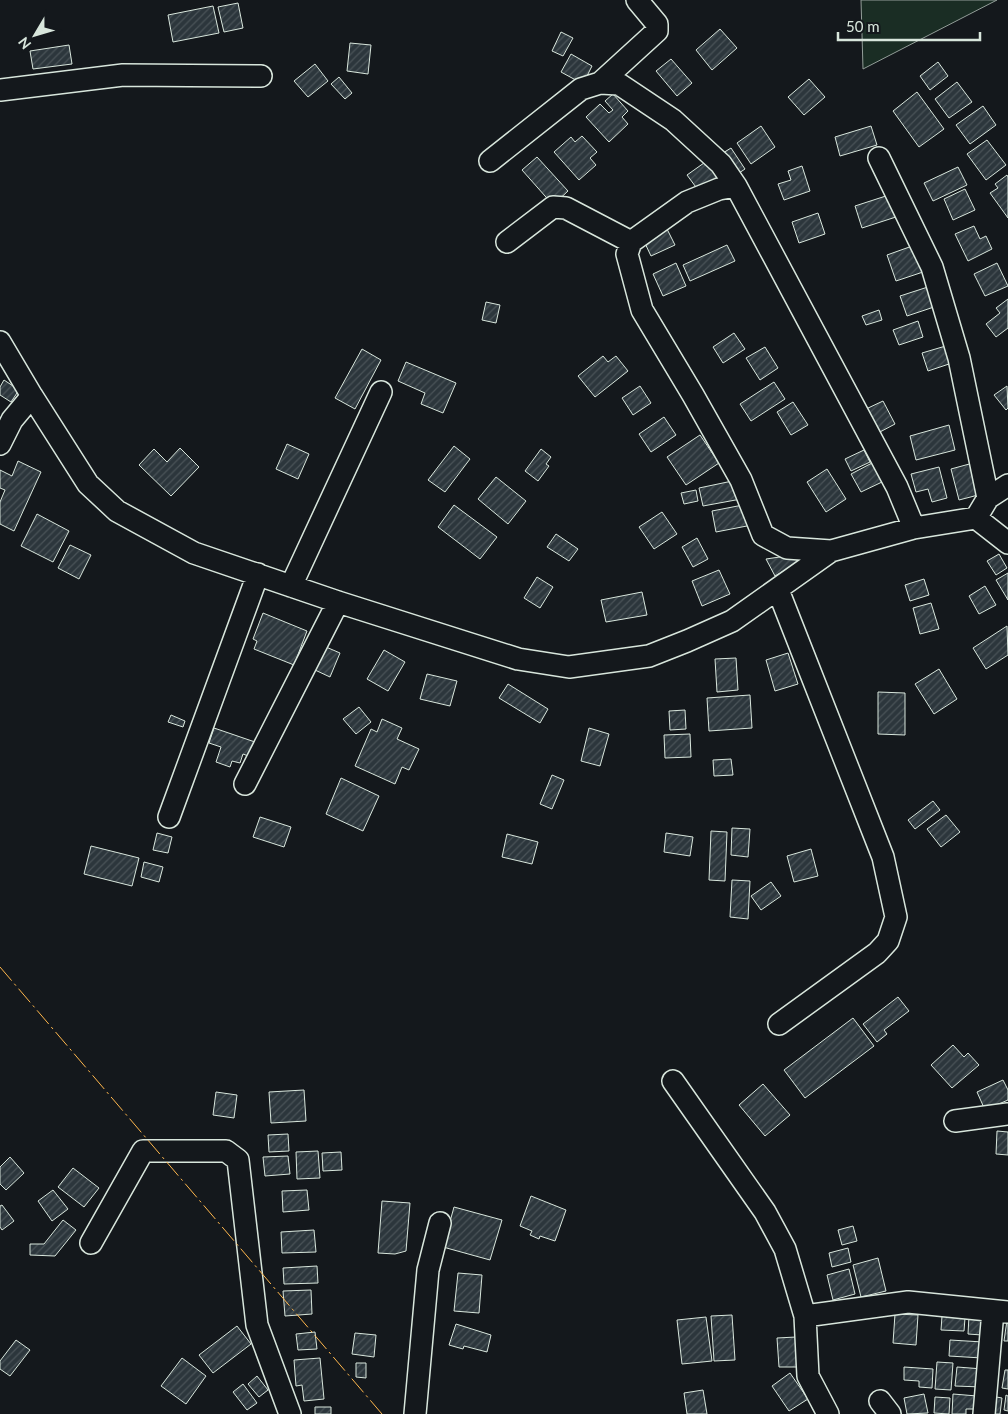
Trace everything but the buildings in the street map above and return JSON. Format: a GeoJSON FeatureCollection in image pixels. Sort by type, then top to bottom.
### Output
{"type":"FeatureCollection","features":[{"type":"Feature","properties":{"kind":"street"},"geometry":{"type":"LineString","coordinates":[[600,83],[656,31],[657,24],[637,0]]}},
{"type":"Feature","properties":{"kind":"street"},"geometry":{"type":"LineString","coordinates":[[0,90],[123,75],[261,76]]}},
{"type":"Feature","properties":{"kind":"street"},"geometry":{"type":"LineString","coordinates":[[490,161],[582,89],[600,83],[619,84],[673,120],[721,164],[736,186],[897,487],[914,528]]}},
{"type":"Feature","properties":{"kind":"street"},"geometry":{"type":"LineString","coordinates":[[879,158],[932,268],[959,358],[988,498]]}},
{"type":"Feature","properties":{"kind":"street"},"geometry":{"type":"LineString","coordinates":[[736,186],[719,189],[687,202],[632,242],[627,254],[642,310],[741,480],[763,535],[787,548],[831,551],[914,528],[976,518],[1008,543]]}},
{"type":"Feature","properties":{"kind":"street"},"geometry":{"type":"LineString","coordinates":[[507,242],[553,207],[566,208],[632,242]]}},
{"type":"Feature","properties":{"kind":"street"},"geometry":{"type":"LineString","coordinates":[[0,342],[88,484],[117,511],[194,552],[338,602],[518,659],[569,667],[649,656],[732,621],[831,551]]}},
{"type":"Feature","properties":{"kind":"street"},"geometry":{"type":"LineString","coordinates":[[291,586],[381,392]]}},
{"type":"Feature","properties":{"kind":"street"},"geometry":{"type":"LineString","coordinates":[[0,444],[12,420],[32,396]]}},
{"type":"Feature","properties":{"kind":"street"},"geometry":{"type":"LineString","coordinates":[[976,518],[988,498],[1008,485]]}},
{"type":"Feature","properties":{"kind":"street"},"geometry":{"type":"LineString","coordinates":[[169,817],[258,574]]}},
{"type":"Feature","properties":{"kind":"street"},"geometry":{"type":"LineString","coordinates":[[778,590],[883,857],[896,917],[888,942],[877,954],[779,1024]]}},
{"type":"Feature","properties":{"kind":"street"},"geometry":{"type":"LineString","coordinates":[[245,784],[338,602]]}},
{"type":"Feature","properties":{"kind":"street"},"geometry":{"type":"LineString","coordinates":[[673,1080],[765,1212],[785,1249],[805,1316],[808,1376],[828,1414]]}},
{"type":"Feature","properties":{"kind":"street"},"geometry":{"type":"LineString","coordinates":[[955,1121],[1008,1114]]}},
{"type":"Feature","properties":{"kind":"street"},"geometry":{"type":"LineString","coordinates":[[91,1243],[143,1150],[226,1152],[238,1160],[257,1325],[290,1414]]}},
{"type":"Feature","properties":{"kind":"street"},"geometry":{"type":"LineString","coordinates":[[415,1414],[428,1270],[440,1223]]}},
{"type":"Feature","properties":{"kind":"street"},"geometry":{"type":"LineString","coordinates":[[805,1316],[908,1302],[1001,1312],[984,1414]]}},
{"type":"Feature","properties":{"kind":"green space"},"geometry":{"type":"Polygon","coordinates":[[[861,0],[997,0],[863,69],[861,0]]]}},
{"type":"Feature","properties":{"kind":"power"},"geometry":{"type":"LineString","coordinates":[[0,967],[382,1414]]}}]}
